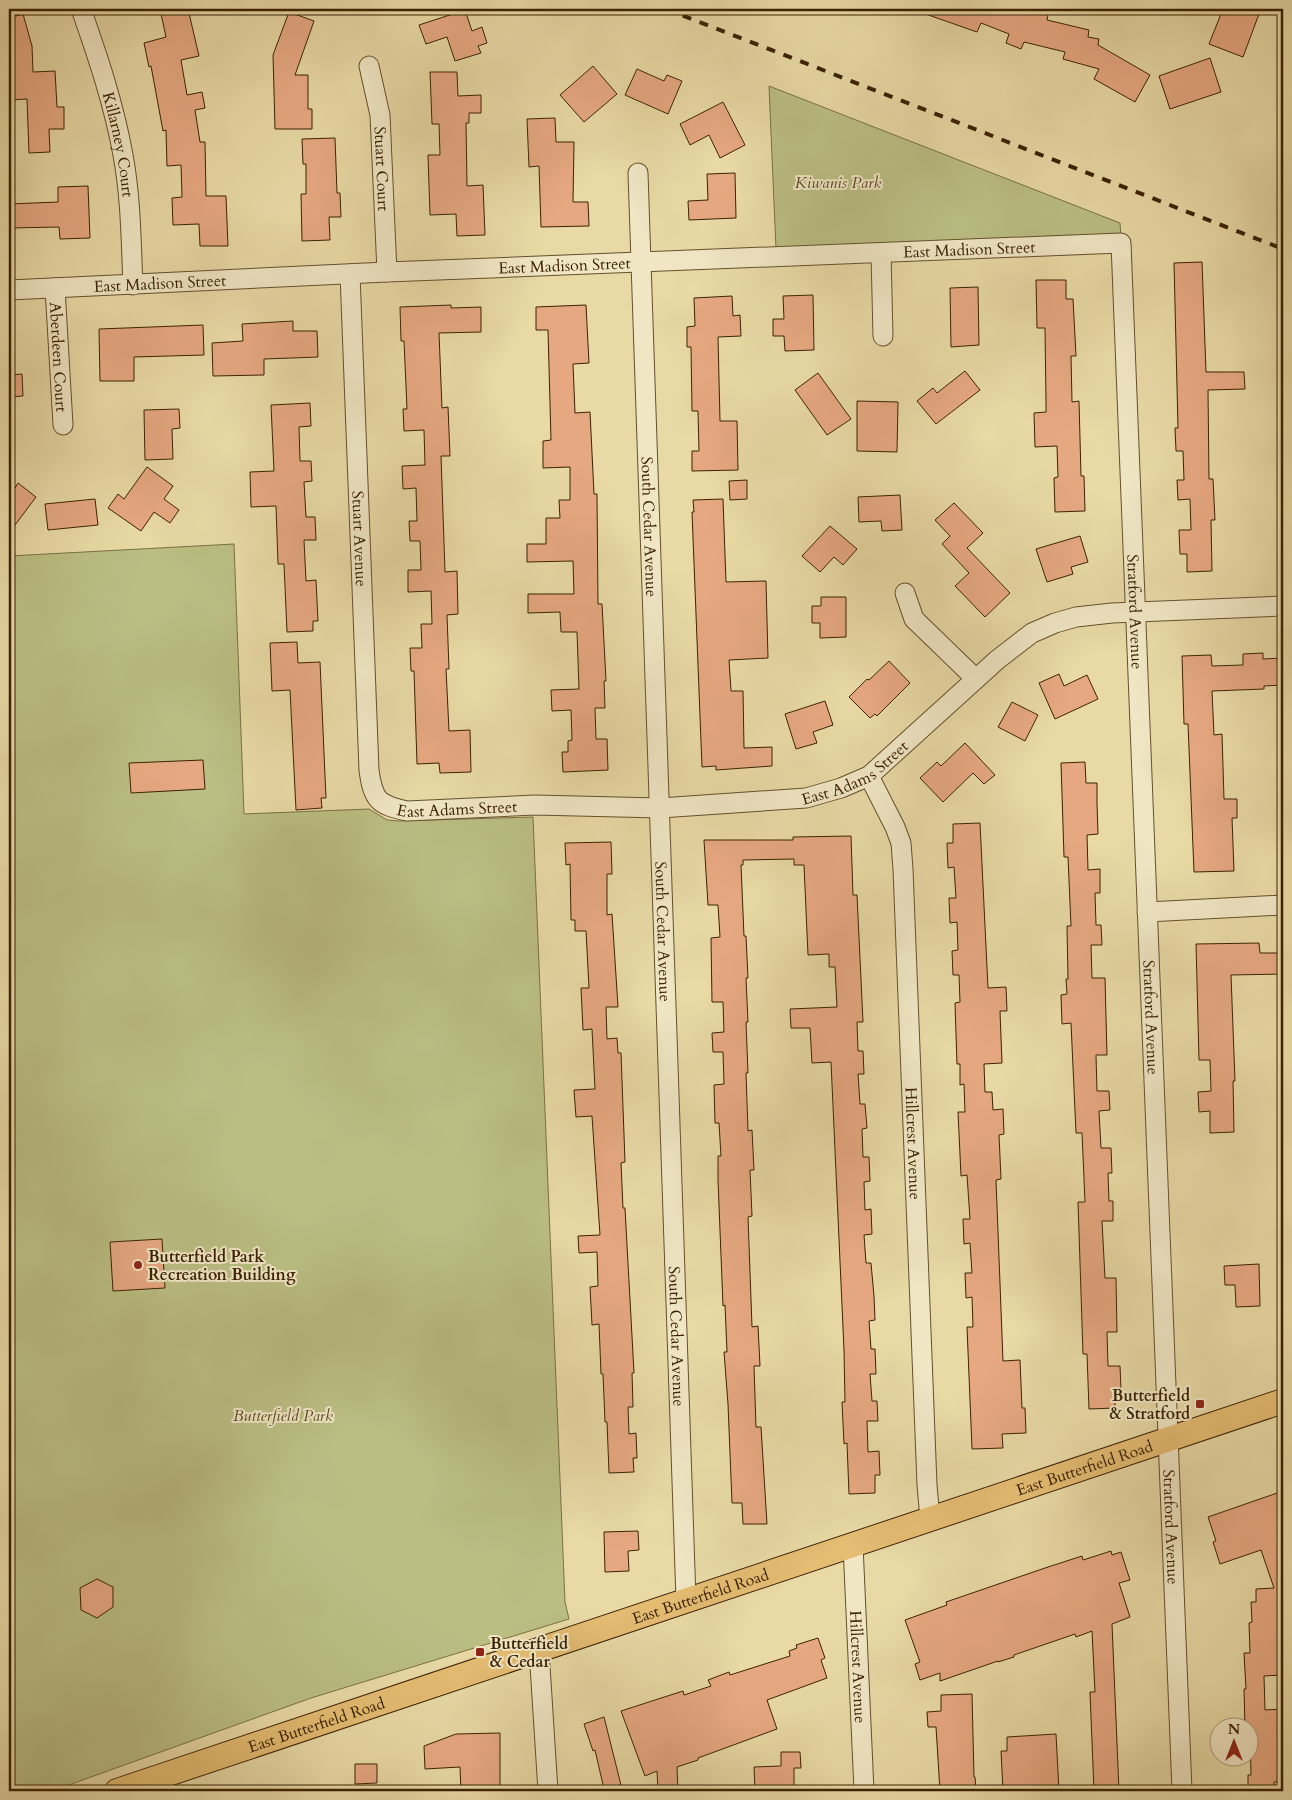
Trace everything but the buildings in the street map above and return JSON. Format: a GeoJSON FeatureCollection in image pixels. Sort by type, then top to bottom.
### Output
{"type":"FeatureCollection","features":[{"type":"Feature","properties":{"kind":"main road","name":"East Butterfield Road"},"geometry":{"type":"LineString","coordinates":[[116,1791],[1283,1401]]}},
{"type":"Feature","properties":{"kind":"street","name":"Killarney Court"},"geometry":{"type":"LineString","coordinates":[[82,9],[107,84],[123,156],[128,198],[133,285]]}},
{"type":"Feature","properties":{"kind":"street","name":"Stuart Court"},"geometry":{"type":"LineString","coordinates":[[369,66],[380,116],[387,272]]}},
{"type":"Feature","properties":{"kind":"street","name":"South Cedar Avenue"},"geometry":{"type":"LineString","coordinates":[[638,173],[686,1600]]}},
{"type":"Feature","properties":{"kind":"street","name":"East Madison Street"},"geometry":{"type":"LineString","coordinates":[[9,290],[387,272],[1121,244]]}},
{"type":"Feature","properties":{"kind":"street","name":"Stratford Avenue"},"geometry":{"type":"LineString","coordinates":[[1121,244],[1182,1791]]}},
{"type":"Feature","properties":{"kind":"street"},"geometry":{"type":"LineString","coordinates":[[881,253],[883,336]]}},
{"type":"Feature","properties":{"kind":"street","name":"Stuart Avenue"},"geometry":{"type":"LineString","coordinates":[[350,274],[368,770],[374,792],[380,802]]}},
{"type":"Feature","properties":{"kind":"street","name":"Aberdeen Court"},"geometry":{"type":"LineString","coordinates":[[55,288],[63,425]]}},
{"type":"Feature","properties":{"kind":"street"},"geometry":{"type":"LineString","coordinates":[[904,593],[914,619],[976,679]]}},
{"type":"Feature","properties":{"kind":"street","name":"East Adams Street"},"geometry":{"type":"LineString","coordinates":[[380,802],[390,808],[407,811],[534,806],[660,808],[806,798],[841,788],[869,776],[1020,641],[1032,633],[1055,623],[1076,617],[1093,615],[1283,606]]}},
{"type":"Feature","properties":{"kind":"street","name":"Hillcrest Avenue"},"geometry":{"type":"LineString","coordinates":[[869,776],[895,827],[901,844],[904,869],[927,1485],[930,1519]]}},
{"type":"Feature","properties":{"kind":"street"},"geometry":{"type":"LineString","coordinates":[[1148,912],[1283,905]]}},
{"type":"Feature","properties":{"kind":"street","name":"Hillcrest Avenue"},"geometry":{"type":"LineString","coordinates":[[853,1545],[864,1791]]}},
{"type":"Feature","properties":{"kind":"street"},"geometry":{"type":"LineString","coordinates":[[539,1650],[548,1791]]}},
{"type":"Feature","properties":{"kind":"green space","name":"Kiwanis Park"},"geometry":{"type":"Polygon","coordinates":[[[769,86],[1120,223],[1121,237],[776,249],[769,86]]]}},
{"type":"Feature","properties":{"kind":"green space","name":"Butterfield Park"},"geometry":{"type":"Polygon","coordinates":[[[234,544],[244,814],[369,809],[387,820],[398,821],[533,817],[565,1602],[569,1619],[311,1698],[52,1791],[9,1791],[9,556],[234,544]]]}},
{"type":"Feature","properties":{"kind":"railway"},"geometry":{"type":"LineString","coordinates":[[666,9],[1283,249]]}},
{"type":"Feature","properties":{"kind":"place","name":"Butterfield Park Recreation Building"},"geometry":{"type":"Point","coordinates":[138,1265]}},
{"type":"Feature","properties":{"kind":"place","name":"Butterfield & Stratford"},"geometry":{"type":"Point","coordinates":[1200,1404]}},
{"type":"Feature","properties":{"kind":"place","name":"Butterfield & Cedar"},"geometry":{"type":"Point","coordinates":[480,1652]}}]}
